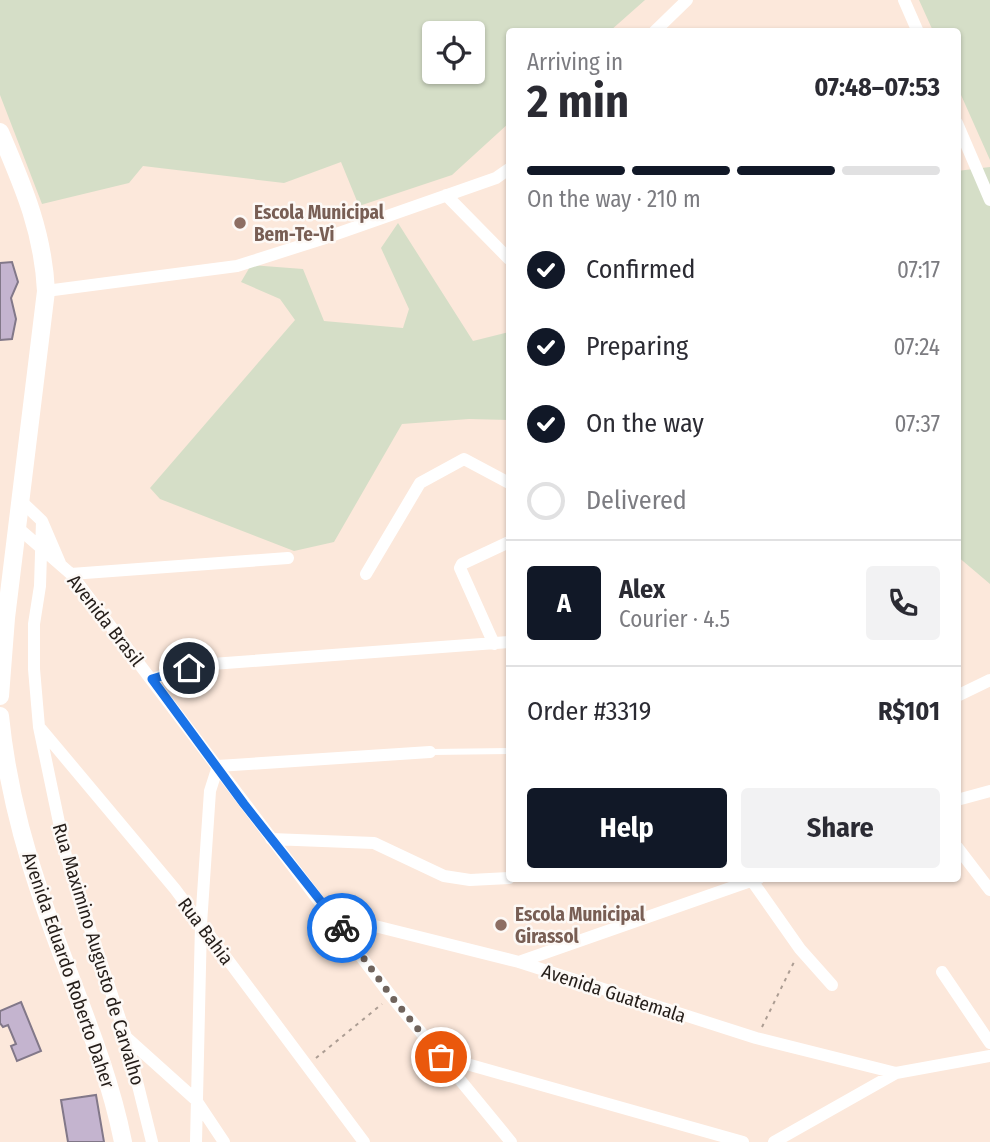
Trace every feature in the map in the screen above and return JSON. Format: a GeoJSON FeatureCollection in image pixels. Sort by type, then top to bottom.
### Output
{"type":"FeatureCollection","features":[{"type":"Feature","properties":{"kind":"main road"},"geometry":{"type":"LineString","coordinates":[[0,132],[32,208],[43,251],[46,291],[17,527],[0,696]]}},
{"type":"Feature","properties":{"kind":"main road","name":"Avenida Eduardo Roberto Daher"},"geometry":{"type":"LineString","coordinates":[[0,716],[13,791],[39,892],[110,1087],[122,1142]]}},
{"type":"Feature","properties":{"kind":"street"},"geometry":{"type":"LineString","coordinates":[[658,28],[687,0]]}},
{"type":"Feature","properties":{"kind":"street"},"geometry":{"type":"LineString","coordinates":[[904,0],[916,28]]}},
{"type":"Feature","properties":{"kind":"street"},"geometry":{"type":"LineString","coordinates":[[961,132],[990,200]]}},
{"type":"Feature","properties":{"kind":"street"},"geometry":{"type":"LineString","coordinates":[[46,291],[236,265],[322,239],[496,178],[506,171]]}},
{"type":"Feature","properties":{"kind":"street"},"geometry":{"type":"LineString","coordinates":[[446,195],[506,256]]}},
{"type":"Feature","properties":{"kind":"street"},"geometry":{"type":"LineString","coordinates":[[366,573],[420,482],[464,459],[506,481]]}},
{"type":"Feature","properties":{"kind":"street","name":"Avenida Brasil"},"geometry":{"type":"LineString","coordinates":[[21,501],[42,522],[61,563]]}},
{"type":"Feature","properties":{"kind":"street","name":"Rua Maximino Augusto de Carvalho"},"geometry":{"type":"LineString","coordinates":[[42,522],[34,636],[39,727],[73,879],[127,1037],[152,1142]]}},
{"type":"Feature","properties":{"kind":"street"},"geometry":{"type":"LineString","coordinates":[[17,527],[42,549]]}},
{"type":"Feature","properties":{"kind":"street"},"geometry":{"type":"LineString","coordinates":[[494,643],[460,568],[467,561],[506,543]]}},
{"type":"Feature","properties":{"kind":"street","name":"Avenida Brasil"},"geometry":{"type":"LineString","coordinates":[[42,549],[71,574],[391,996],[511,1142]]}},
{"type":"Feature","properties":{"kind":"street"},"geometry":{"type":"LineString","coordinates":[[71,574],[288,558]]}},
{"type":"Feature","properties":{"kind":"street"},"geometry":{"type":"LineString","coordinates":[[152,679],[212,663],[506,642]]}},
{"type":"Feature","properties":{"kind":"street"},"geometry":{"type":"LineString","coordinates":[[961,694],[990,680]]}},
{"type":"Feature","properties":{"kind":"street","name":"Rua Bahia"},"geometry":{"type":"LineString","coordinates":[[39,727],[152,861],[364,1142]]}},
{"type":"Feature","properties":{"kind":"street"},"geometry":{"type":"LineString","coordinates":[[196,1142],[201,924],[210,791],[218,766],[430,752]]}},
{"type":"Feature","properties":{"kind":"street"},"geometry":{"type":"LineString","coordinates":[[961,799],[990,791]]}},
{"type":"Feature","properties":{"kind":"street"},"geometry":{"type":"LineString","coordinates":[[271,839],[374,843],[444,876],[470,880],[506,878]]}},
{"type":"Feature","properties":{"kind":"street"},"geometry":{"type":"LineString","coordinates":[[961,852],[990,890]]}},
{"type":"Feature","properties":{"kind":"street"},"geometry":{"type":"LineString","coordinates":[[519,962],[746,882]]}},
{"type":"Feature","properties":{"kind":"street"},"geometry":{"type":"LineString","coordinates":[[756,882],[800,949],[832,985]]}},
{"type":"Feature","properties":{"kind":"street","name":"Avenida Guatemala"},"geometry":{"type":"LineString","coordinates":[[331,915],[519,962],[756,1038],[896,1073]]}},
{"type":"Feature","properties":{"kind":"street"},"geometry":{"type":"LineString","coordinates":[[942,972],[990,1043]]}},
{"type":"Feature","properties":{"kind":"street"},"geometry":{"type":"LineString","coordinates":[[127,1037],[196,1100],[224,1142]]}},
{"type":"Feature","properties":{"kind":"street"},"geometry":{"type":"LineString","coordinates":[[774,1142],[896,1073],[990,1056]]}},
{"type":"Feature","properties":{"kind":"street"},"geometry":{"type":"LineString","coordinates":[[441,1057],[743,1142]]}},
{"type":"Feature","properties":{"kind":"lane"},"geometry":{"type":"LineString","coordinates":[[430,752],[506,751]]}},
{"type":"Feature","properties":{"kind":"path"},"geometry":{"type":"LineString","coordinates":[[756,1038],[800,949]]}},
{"type":"Feature","properties":{"kind":"path"},"geometry":{"type":"LineString","coordinates":[[307,1065],[391,996]]}},
{"type":"Feature","properties":{"kind":"green space"},"geometry":{"type":"Polygon","coordinates":[[[0,0],[645,0],[613,28],[506,28],[506,126],[452,175],[359,206],[341,162],[284,183],[143,166],[129,183],[42,204],[0,95],[0,0]]]}},
{"type":"Feature","properties":{"kind":"green space"},"geometry":{"type":"Polygon","coordinates":[[[919,0],[990,0],[990,160],[961,95],[961,28],[932,28],[919,0]]]}},
{"type":"Feature","properties":{"kind":"green space"},"geometry":{"type":"Polygon","coordinates":[[[990,167],[990,584],[961,559],[961,171],[990,167]]]}},
{"type":"Feature","properties":{"kind":"green space"},"geometry":{"type":"Polygon","coordinates":[[[398,223],[473,341],[506,333],[506,420],[469,419],[402,424],[334,542],[294,551],[160,499],[150,488],[295,320],[280,299],[241,282],[251,265],[303,269],[324,321],[403,328],[409,309],[381,248],[398,223]]]}},
{"type":"Feature","properties":{"kind":"building"},"geometry":{"type":"Polygon","coordinates":[[[12,262],[18,282],[11,298],[16,319],[12,339],[0,340],[0,263],[12,262]]]}},
{"type":"Feature","properties":{"kind":"building"},"geometry":{"type":"Polygon","coordinates":[[[21,1002],[41,1051],[17,1061],[11,1046],[16,1044],[8,1025],[3,1027],[0,1023],[0,1011],[21,1002]]]}},
{"type":"Feature","properties":{"kind":"building"},"geometry":{"type":"Polygon","coordinates":[[[96,1095],[104,1142],[68,1142],[61,1100],[96,1095]]]}},
{"type":"Feature","properties":{"kind":"way so far"},"geometry":{"type":"LineString","coordinates":[[342,928],[391,996],[441,1057]]}},
{"type":"Feature","properties":{"kind":"place","name":"Escola Municipal Bem-Te-Vi"},"geometry":{"type":"Point","coordinates":[240,223]}},
{"type":"Feature","properties":{"kind":"place","name":"Escola Municipal Girassol"},"geometry":{"type":"Point","coordinates":[501,925]}},
{"type":"Feature","properties":{"kind":"route"},"geometry":{"type":"LineString","coordinates":[[189,668],[152,679],[244,804],[342,928]]}}]}
